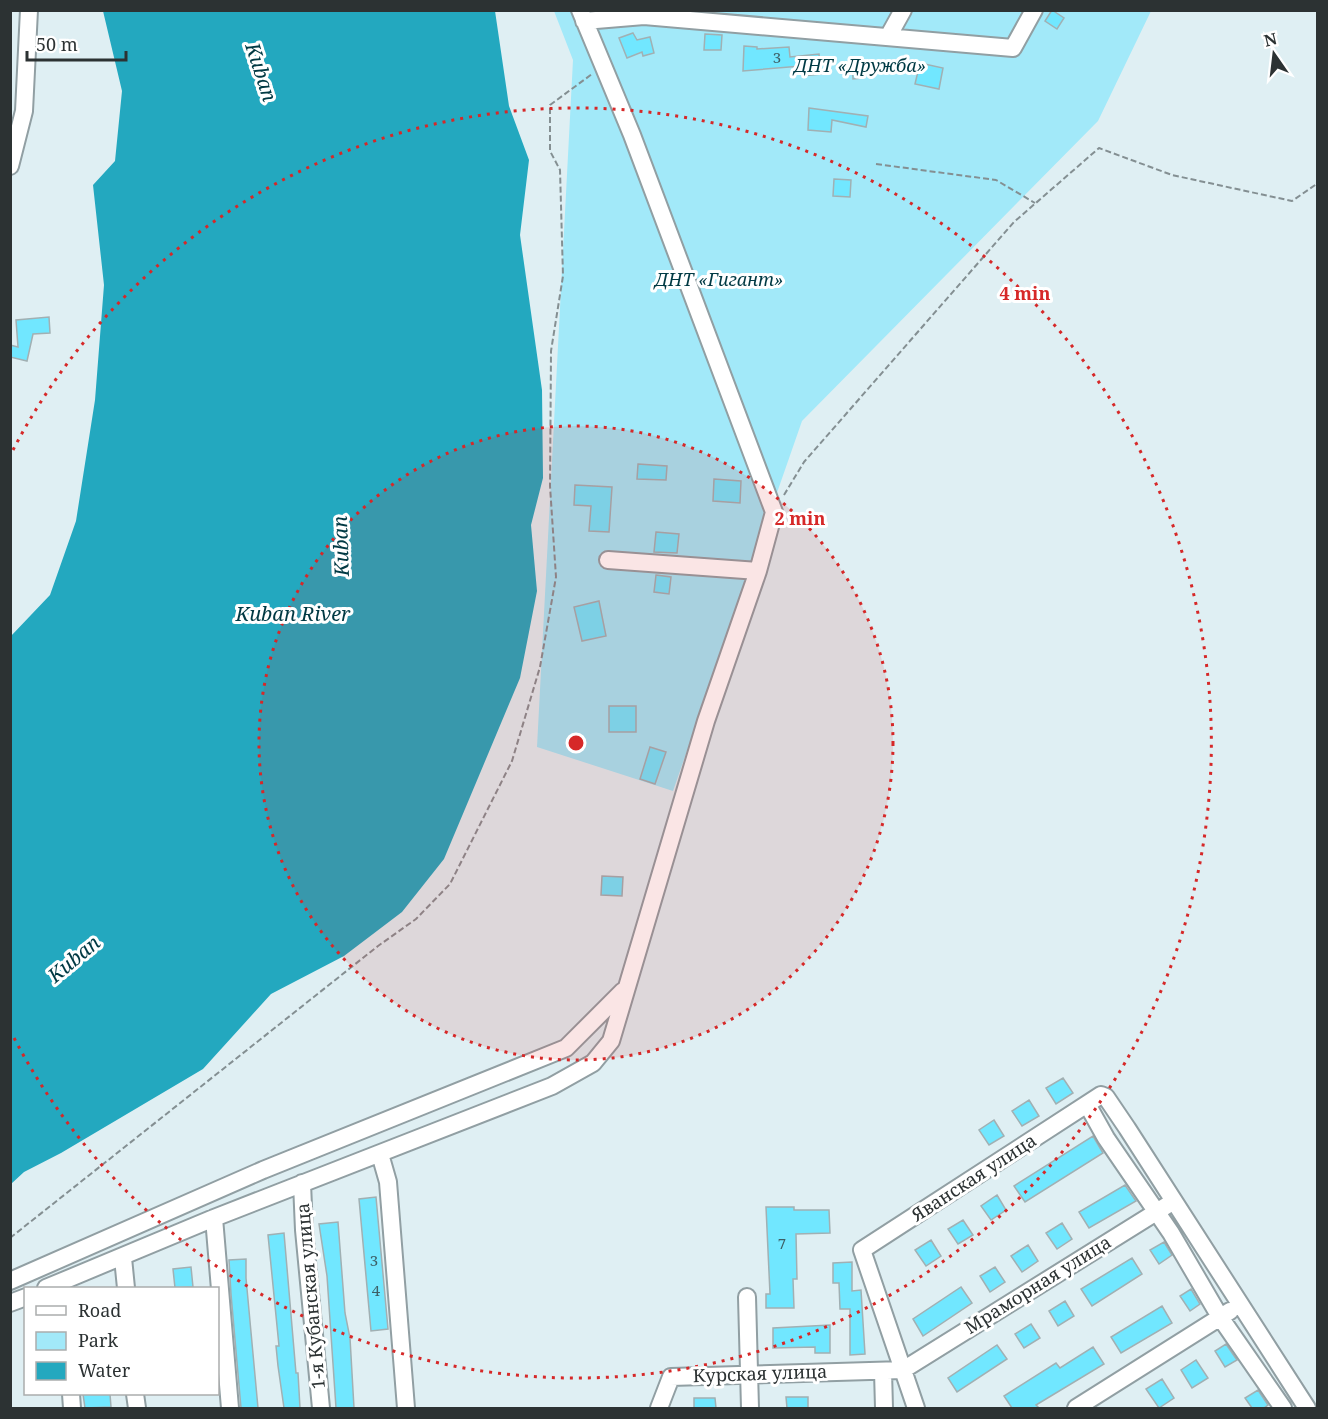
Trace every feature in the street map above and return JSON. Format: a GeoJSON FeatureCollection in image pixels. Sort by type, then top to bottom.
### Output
{"type":"FeatureCollection","features":[{"type":"Feature","properties":{"kind":"street"},"geometry":{"type":"LineString","coordinates":[[10,166],[24,111],[29,10]]}},
{"type":"Feature","properties":{"kind":"street"},"geometry":{"type":"LineString","coordinates":[[888,37],[903,10]]}},
{"type":"Feature","properties":{"kind":"street"},"geometry":{"type":"LineString","coordinates":[[62,1285],[214,1218],[552,1086],[593,1062],[611,1041],[706,721],[758,571],[774,512],[632,135],[582,16],[646,13],[767,17],[888,37],[1013,48],[1034,10]]}},
{"type":"Feature","properties":{"kind":"street"},"geometry":{"type":"LineString","coordinates":[[608,560],[758,571]]}},
{"type":"Feature","properties":{"kind":"street"},"geometry":{"type":"LineString","coordinates":[[10,1281],[263,1170],[566,1048],[625,989]]}},
{"type":"Feature","properties":{"kind":"street"},"geometry":{"type":"LineString","coordinates":[[1283,1408],[1220,1317],[1171,1233],[1155,1212],[1087,1104],[1101,1095],[1106,1097],[1174,1201],[1305,1408]]}},
{"type":"Feature","properties":{"kind":"street","name":"Яванская улица"},"geometry":{"type":"LineString","coordinates":[[903,1370],[862,1250],[1087,1104]]}},
{"type":"Feature","properties":{"kind":"street"},"geometry":{"type":"LineString","coordinates":[[381,1154],[388,1182],[406,1408]]}},
{"type":"Feature","properties":{"kind":"street","name":"1-я Кубанская улица"},"geometry":{"type":"LineString","coordinates":[[302,1183],[304,1230],[321,1408]]}},
{"type":"Feature","properties":{"kind":"street","name":"Мраморная улица"},"geometry":{"type":"LineString","coordinates":[[903,1370],[1174,1201]]}},
{"type":"Feature","properties":{"kind":"street"},"geometry":{"type":"LineString","coordinates":[[214,1218],[230,1408]]}},
{"type":"Feature","properties":{"kind":"street"},"geometry":{"type":"LineString","coordinates":[[123,1257],[126,1287]]}},
{"type":"Feature","properties":{"kind":"street"},"geometry":{"type":"LineString","coordinates":[[747,1297],[750,1408]]}},
{"type":"Feature","properties":{"kind":"street"},"geometry":{"type":"LineString","coordinates":[[1076,1408],[1240,1304]]}},
{"type":"Feature","properties":{"kind":"street"},"geometry":{"type":"LineString","coordinates":[[903,1370],[916,1408]]}},
{"type":"Feature","properties":{"kind":"street","name":"Курская улица"},"geometry":{"type":"LineString","coordinates":[[659,1408],[671,1377],[903,1370]]}},
{"type":"Feature","properties":{"kind":"street"},"geometry":{"type":"LineString","coordinates":[[883,1371],[884,1408]]}},
{"type":"Feature","properties":{"kind":"path"},"geometry":{"type":"LineString","coordinates":[[10,1238],[378,946],[416,919],[450,884],[475,829],[512,761],[540,667],[556,577],[550,486],[551,351],[563,276],[560,170],[550,151],[550,105],[602,67]]}},
{"type":"Feature","properties":{"kind":"path"},"geometry":{"type":"LineString","coordinates":[[774,512],[804,462],[1014,222],[1099,148],[1172,175],[1292,201],[1317,183]]}},
{"type":"Feature","properties":{"kind":"path"},"geometry":{"type":"LineString","coordinates":[[876,164],[996,180],[1035,203]]}},
{"type":"Feature","properties":{"kind":"green space","name":"ДНТ «Гигант»"},"geometry":{"type":"Polygon","coordinates":[[[554,11],[1151,11],[1098,121],[802,421],[673,791],[537,747],[573,60],[554,11]]]}},
{"type":"Feature","properties":{"kind":"water","name":"Kuban River"},"geometry":{"type":"Polygon","coordinates":[[[103,11],[495,11],[509,106],[529,160],[520,235],[542,390],[543,478],[531,525],[537,591],[520,678],[444,859],[402,912],[344,956],[271,994],[203,1069],[61,1153],[24,1172],[11,1184],[11,636],[50,595],[76,521],[95,400],[104,285],[93,185],[115,161],[122,91],[103,11]]]}},
{"type":"Feature","properties":{"kind":"building"},"geometry":{"type":"Polygon","coordinates":[[[1052,10],[1064,18],[1057,29],[1045,21],[1052,10]]]}},
{"type":"Feature","properties":{"kind":"building"},"geometry":{"type":"Polygon","coordinates":[[[633,33],[637,40],[650,37],[654,53],[643,56],[642,52],[627,58],[619,38],[633,33]]]}},
{"type":"Feature","properties":{"kind":"building"},"geometry":{"type":"Polygon","coordinates":[[[705,34],[722,35],[721,50],[704,50],[705,34]]]}},
{"type":"Feature","properties":{"kind":"building"},"geometry":{"type":"Polygon","coordinates":[[[744,46],[757,47],[757,49],[789,47],[790,57],[819,54],[821,74],[802,76],[801,66],[743,71],[744,46]]]}},
{"type":"Feature","properties":{"kind":"building"},"geometry":{"type":"Polygon","coordinates":[[[862,59],[863,78],[853,79],[852,60],[862,59]]]}},
{"type":"Feature","properties":{"kind":"building"},"geometry":{"type":"Polygon","coordinates":[[[920,63],[943,68],[939,89],[915,84],[920,63]]]}},
{"type":"Feature","properties":{"kind":"building"},"geometry":{"type":"Polygon","coordinates":[[[809,108],[868,116],[866,127],[832,120],[831,132],[808,130],[809,108]]]}},
{"type":"Feature","properties":{"kind":"building"},"geometry":{"type":"Polygon","coordinates":[[[834,179],[851,180],[850,197],[833,196],[834,179]]]}},
{"type":"Feature","properties":{"kind":"building"},"geometry":{"type":"Polygon","coordinates":[[[49,317],[50,333],[33,334],[27,361],[10,357],[10,345],[18,347],[16,320],[49,317]]]}},
{"type":"Feature","properties":{"kind":"building"},"geometry":{"type":"Polygon","coordinates":[[[638,464],[667,466],[666,480],[637,479],[638,464]]]}},
{"type":"Feature","properties":{"kind":"building"},"geometry":{"type":"Polygon","coordinates":[[[714,479],[741,481],[740,503],[713,501],[714,479]]]}},
{"type":"Feature","properties":{"kind":"building"},"geometry":{"type":"Polygon","coordinates":[[[575,485],[612,487],[609,532],[589,531],[591,506],[574,505],[575,485]]]}},
{"type":"Feature","properties":{"kind":"building"},"geometry":{"type":"Polygon","coordinates":[[[656,532],[679,534],[677,553],[654,552],[656,532]]]}},
{"type":"Feature","properties":{"kind":"building"},"geometry":{"type":"Polygon","coordinates":[[[656,575],[671,577],[669,594],[654,592],[656,575]]]}},
{"type":"Feature","properties":{"kind":"building"},"geometry":{"type":"Polygon","coordinates":[[[599,601],[606,636],[582,641],[574,607],[599,601]]]}},
{"type":"Feature","properties":{"kind":"building"},"geometry":{"type":"Polygon","coordinates":[[[609,706],[636,706],[636,732],[609,732],[609,706]]]}},
{"type":"Feature","properties":{"kind":"building"},"geometry":{"type":"Polygon","coordinates":[[[650,747],[666,752],[655,784],[640,779],[650,747]]]}},
{"type":"Feature","properties":{"kind":"building"},"geometry":{"type":"Polygon","coordinates":[[[602,876],[623,877],[622,896],[601,895],[602,876]]]}},
{"type":"Feature","properties":{"kind":"building"},"geometry":{"type":"Polygon","coordinates":[[[1063,1078],[1073,1093],[1056,1104],[1046,1088],[1063,1078]]]}},
{"type":"Feature","properties":{"kind":"building"},"geometry":{"type":"Polygon","coordinates":[[[1029,1100],[1039,1116],[1022,1126],[1012,1111],[1029,1100]]]}},
{"type":"Feature","properties":{"kind":"building"},"geometry":{"type":"Polygon","coordinates":[[[994,1120],[1004,1136],[989,1145],[979,1130],[994,1120]]]}},
{"type":"Feature","properties":{"kind":"building"},"geometry":{"type":"Polygon","coordinates":[[[1093,1136],[1103,1153],[1025,1202],[1014,1186],[1093,1136]]]}},
{"type":"Feature","properties":{"kind":"building"},"geometry":{"type":"Polygon","coordinates":[[[1125,1185],[1136,1201],[1089,1228],[1079,1212],[1125,1185]]]}},
{"type":"Feature","properties":{"kind":"building"},"geometry":{"type":"Polygon","coordinates":[[[997,1195],[1006,1210],[991,1220],[981,1206],[997,1195]]]}},
{"type":"Feature","properties":{"kind":"building"},"geometry":{"type":"Polygon","coordinates":[[[376,1197],[388,1329],[371,1331],[359,1199],[376,1197]]]}},
{"type":"Feature","properties":{"kind":"building"},"geometry":{"type":"Polygon","coordinates":[[[766,1207],[829,1210],[830,1233],[796,1234],[797,1279],[793,1279],[794,1308],[766,1308],[766,1294],[770,1294],[766,1207]]]}},
{"type":"Feature","properties":{"kind":"building"},"geometry":{"type":"Polygon","coordinates":[[[963,1220],[973,1235],[958,1244],[948,1229],[963,1220]]]}},
{"type":"Feature","properties":{"kind":"building"},"geometry":{"type":"Polygon","coordinates":[[[338,1222],[345,1313],[350,1338],[354,1408],[336,1408],[327,1276],[319,1224],[338,1222]]]}},
{"type":"Feature","properties":{"kind":"building"},"geometry":{"type":"Polygon","coordinates":[[[1062,1223],[1072,1239],[1057,1249],[1046,1233],[1062,1223]]]}},
{"type":"Feature","properties":{"kind":"building"},"geometry":{"type":"Polygon","coordinates":[[[284,1233],[300,1408],[284,1408],[276,1346],[279,1346],[268,1235],[284,1233]]]}},
{"type":"Feature","properties":{"kind":"building"},"geometry":{"type":"Polygon","coordinates":[[[931,1240],[941,1256],[926,1266],[915,1250],[931,1240]]]}},
{"type":"Feature","properties":{"kind":"building"},"geometry":{"type":"Polygon","coordinates":[[[1164,1242],[1172,1255],[1159,1264],[1150,1250],[1164,1242]]]}},
{"type":"Feature","properties":{"kind":"building"},"geometry":{"type":"Polygon","coordinates":[[[1028,1245],[1038,1261],[1022,1272],[1011,1256],[1028,1245]]]}},
{"type":"Feature","properties":{"kind":"building"},"geometry":{"type":"Polygon","coordinates":[[[1132,1258],[1142,1274],[1092,1306],[1081,1289],[1132,1258]]]}},
{"type":"Feature","properties":{"kind":"building"},"geometry":{"type":"Polygon","coordinates":[[[246,1259],[258,1408],[241,1408],[231,1294],[229,1260],[246,1259]]]}},
{"type":"Feature","properties":{"kind":"building"},"geometry":{"type":"Polygon","coordinates":[[[852,1262],[852,1291],[861,1290],[865,1354],[850,1355],[850,1309],[840,1309],[839,1283],[833,1283],[833,1263],[852,1262]]]}},
{"type":"Feature","properties":{"kind":"building"},"geometry":{"type":"Polygon","coordinates":[[[191,1267],[193,1287],[175,1287],[173,1269],[191,1267]]]}},
{"type":"Feature","properties":{"kind":"building"},"geometry":{"type":"Polygon","coordinates":[[[995,1267],[1005,1282],[990,1292],[980,1276],[995,1267]]]}},
{"type":"Feature","properties":{"kind":"building"},"geometry":{"type":"Polygon","coordinates":[[[961,1287],[972,1303],[923,1336],[913,1319],[961,1287]]]}},
{"type":"Feature","properties":{"kind":"building"},"geometry":{"type":"Polygon","coordinates":[[[1191,1289],[1200,1304],[1190,1311],[1180,1296],[1191,1289]]]}},
{"type":"Feature","properties":{"kind":"building"},"geometry":{"type":"Polygon","coordinates":[[[1065,1301],[1074,1316],[1058,1326],[1049,1311],[1065,1301]]]}},
{"type":"Feature","properties":{"kind":"building"},"geometry":{"type":"Polygon","coordinates":[[[1162,1306],[1172,1323],[1121,1353],[1111,1337],[1162,1306]]]}},
{"type":"Feature","properties":{"kind":"building"},"geometry":{"type":"Polygon","coordinates":[[[1031,1324],[1040,1338],[1024,1348],[1015,1334],[1031,1324]]]}},
{"type":"Feature","properties":{"kind":"building"},"geometry":{"type":"Polygon","coordinates":[[[830,1325],[830,1353],[815,1353],[815,1347],[773,1348],[773,1328],[830,1325]]]}},
{"type":"Feature","properties":{"kind":"building"},"geometry":{"type":"Polygon","coordinates":[[[1226,1344],[1237,1360],[1225,1367],[1215,1351],[1226,1344]]]}},
{"type":"Feature","properties":{"kind":"building"},"geometry":{"type":"Polygon","coordinates":[[[997,1345],[1007,1359],[957,1392],[948,1378],[997,1345]]]}},
{"type":"Feature","properties":{"kind":"building"},"geometry":{"type":"Polygon","coordinates":[[[1093,1347],[1104,1364],[1036,1405],[1039,1408],[1012,1408],[1004,1396],[1056,1363],[1060,1368],[1093,1347]]]}},
{"type":"Feature","properties":{"kind":"building"},"geometry":{"type":"Polygon","coordinates":[[[1196,1360],[1208,1378],[1192,1388],[1181,1370],[1196,1360]]]}},
{"type":"Feature","properties":{"kind":"building"},"geometry":{"type":"Polygon","coordinates":[[[1162,1379],[1174,1398],[1159,1408],[1146,1389],[1162,1379]]]}},
{"type":"Feature","properties":{"kind":"building"},"geometry":{"type":"Polygon","coordinates":[[[1258,1390],[1268,1405],[1264,1408],[1252,1408],[1245,1398],[1258,1390]]]}},
{"type":"Feature","properties":{"kind":"building"},"geometry":{"type":"Polygon","coordinates":[[[83,1395],[110,1395],[111,1407],[85,1408],[83,1395]]]}},
{"type":"Feature","properties":{"kind":"building"},"geometry":{"type":"Polygon","coordinates":[[[786,1397],[808,1397],[808,1408],[787,1408],[786,1397]]]}},
{"type":"Feature","properties":{"kind":"building"},"geometry":{"type":"Polygon","coordinates":[[[694,1398],[715,1398],[716,1408],[694,1408],[694,1398]]]}},
{"type":"Feature","properties":{"kind":"park label","name":"ДНТ «Дружба»"},"geometry":{"type":"Point","coordinates":[860,66]}},
{"type":"Feature","properties":{"kind":"water label","name":"Kuban"},"geometry":{"type":"Point","coordinates":[261,72]}},
{"type":"Feature","properties":{"kind":"water label","name":"Kuban"},"geometry":{"type":"Point","coordinates":[341,546]}},
{"type":"Feature","properties":{"kind":"water label","name":"Kuban"},"geometry":{"type":"Point","coordinates":[74,959]}}]}
